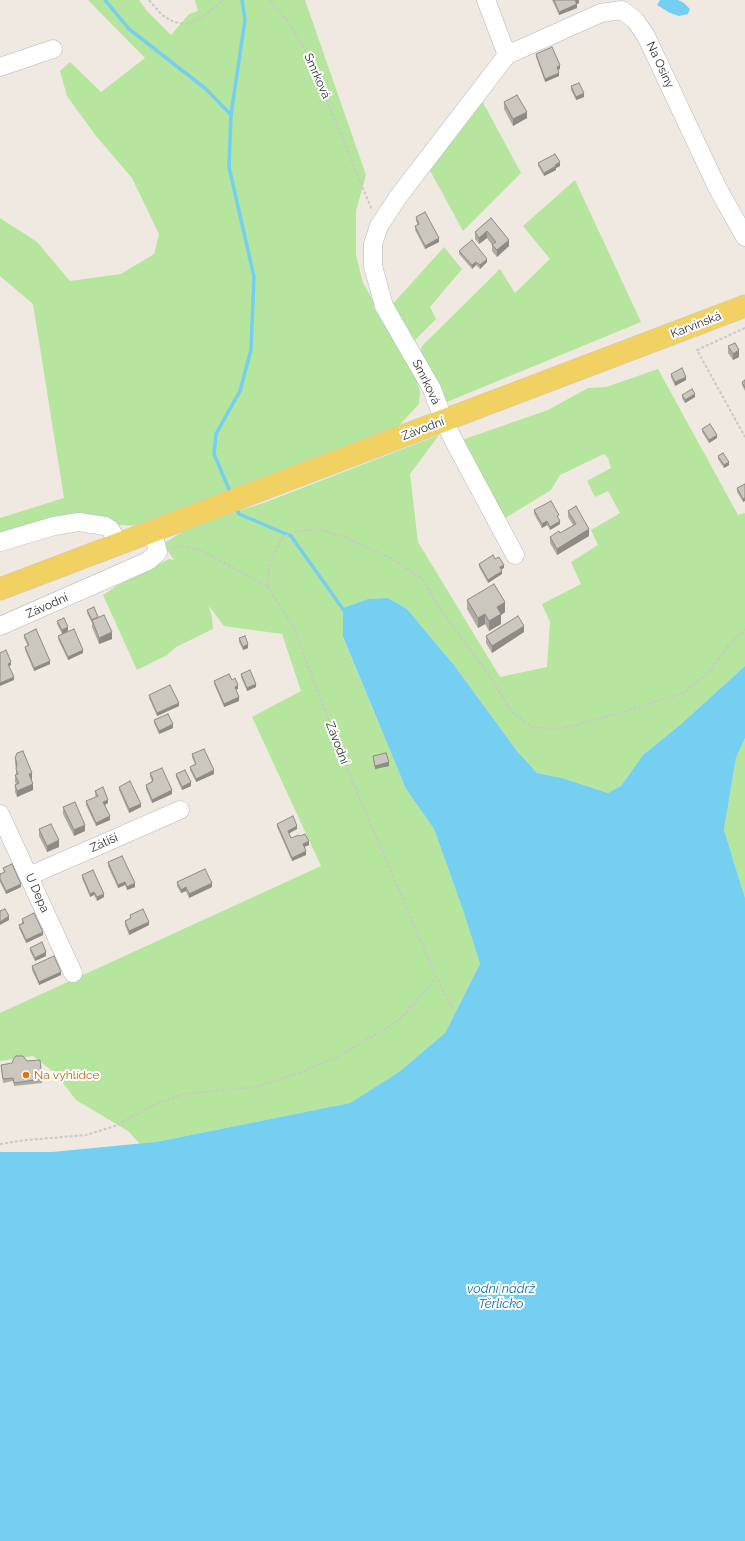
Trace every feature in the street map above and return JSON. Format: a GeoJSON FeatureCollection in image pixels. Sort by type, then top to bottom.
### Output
{"type":"FeatureCollection","features":[{"type":"Feature","properties":{"kind":"main road","name":"Karvinská"},"geometry":{"type":"LineString","coordinates":[[647,343],[745,306]]}},
{"type":"Feature","properties":{"kind":"main road","name":"Závodní"},"geometry":{"type":"LineString","coordinates":[[0,589],[647,343]]}},
{"type":"Feature","properties":{"kind":"street"},"geometry":{"type":"LineString","coordinates":[[486,0],[507,55]]}},
{"type":"Feature","properties":{"kind":"street","name":"Na Osiny"},"geometry":{"type":"LineString","coordinates":[[507,55],[601,13],[622,10],[635,20],[646,36],[716,187],[745,237]]}},
{"type":"Feature","properties":{"kind":"street"},"geometry":{"type":"LineString","coordinates":[[0,67],[53,49]]}},
{"type":"Feature","properties":{"kind":"street","name":"Smrková"},"geometry":{"type":"LineString","coordinates":[[507,55],[398,196],[379,226],[373,244],[373,266],[384,306],[432,389],[444,421],[515,555]]}},
{"type":"Feature","properties":{"kind":"street"},"geometry":{"type":"LineString","coordinates":[[0,542],[54,526],[79,522],[105,526],[110,529],[120,544]]}},
{"type":"Feature","properties":{"kind":"street"},"geometry":{"type":"LineString","coordinates":[[153,531],[158,552]]}},
{"type":"Feature","properties":{"kind":"street","name":"Závodní"},"geometry":{"type":"LineString","coordinates":[[0,626],[148,561],[158,552]]}},
{"type":"Feature","properties":{"kind":"street","name":"Zátiší"},"geometry":{"type":"LineString","coordinates":[[29,876],[180,810]]}},
{"type":"Feature","properties":{"kind":"street","name":"U Depa"},"geometry":{"type":"LineString","coordinates":[[0,814],[73,973]]}},
{"type":"Feature","properties":{"kind":"path"},"geometry":{"type":"LineString","coordinates":[[149,0],[162,14],[174,22],[184,24],[194,22],[204,17],[223,0]]}},
{"type":"Feature","properties":{"kind":"path","name":"Smrková"},"geometry":{"type":"LineString","coordinates":[[270,0],[292,27],[309,57],[379,226]]}},
{"type":"Feature","properties":{"kind":"path"},"geometry":{"type":"LineString","coordinates":[[745,328],[697,350],[745,437]]}},
{"type":"Feature","properties":{"kind":"path"},"geometry":{"type":"LineString","coordinates":[[267,586],[269,567],[281,539],[293,532],[318,529],[344,537],[393,559],[423,580],[440,609],[488,674],[512,712],[532,727],[560,729],[620,713],[683,693],[708,673],[729,644],[745,629]]}},
{"type":"Feature","properties":{"kind":"path","name":"Závodní"},"geometry":{"type":"LineString","coordinates":[[158,552],[182,546],[200,550],[267,586],[293,626],[349,773],[436,977],[454,1011]]}},
{"type":"Feature","properties":{"kind":"path"},"geometry":{"type":"LineString","coordinates":[[0,1144],[86,1135],[115,1126],[154,1105],[183,1094],[256,1087],[302,1072],[341,1055],[398,1021],[436,977]]}},
{"type":"Feature","properties":{"kind":"green space"},"geometry":{"type":"Polygon","coordinates":[[[88,0],[139,0],[147,11],[171,35],[189,14],[198,11],[195,0],[305,0],[366,175],[356,211],[356,255],[363,283],[413,369],[420,391],[419,404],[394,431],[143,526],[120,525],[92,515],[0,533],[0,518],[64,498],[33,304],[0,276],[0,218],[37,242],[70,281],[121,274],[154,254],[159,234],[132,178],[96,136],[67,96],[60,71],[70,62],[101,92],[145,58],[88,0]]]}},
{"type":"Feature","properties":{"kind":"green space"},"geometry":{"type":"Polygon","coordinates":[[[480,97],[521,173],[463,231],[427,165],[480,97]]]}},
{"type":"Feature","properties":{"kind":"green space"},"geometry":{"type":"Polygon","coordinates":[[[575,180],[641,322],[442,404],[419,356],[422,346],[500,269],[515,293],[550,259],[523,226],[575,180]]]}},
{"type":"Feature","properties":{"kind":"green space"},"geometry":{"type":"Polygon","coordinates":[[[444,247],[462,269],[430,307],[436,319],[412,343],[390,307],[444,247]]]}},
{"type":"Feature","properties":{"kind":"green space"},"geometry":{"type":"Polygon","coordinates":[[[658,369],[738,515],[745,513],[745,666],[680,725],[643,755],[621,786],[608,793],[562,778],[537,773],[517,751],[454,665],[407,609],[388,598],[368,599],[343,608],[343,638],[406,789],[434,829],[464,913],[480,964],[445,1033],[399,1072],[350,1103],[140,1144],[128,1131],[76,1100],[56,1074],[33,1056],[0,1061],[0,1013],[321,866],[252,717],[301,691],[282,634],[224,626],[209,606],[213,629],[176,647],[167,655],[137,670],[103,595],[118,585],[169,559],[174,560],[163,544],[190,527],[266,502],[439,435],[410,474],[418,542],[500,677],[547,667],[550,622],[542,604],[581,584],[571,562],[598,545],[591,530],[620,513],[608,491],[595,497],[587,481],[611,468],[608,458],[604,454],[560,475],[551,490],[502,520],[459,441],[548,410],[588,388],[606,387],[658,369]]]}},
{"type":"Feature","properties":{"kind":"green space"},"geometry":{"type":"Polygon","coordinates":[[[745,738],[745,898],[724,830],[736,758],[745,738]]]}},
{"type":"Feature","properties":{"kind":"water"},"geometry":{"type":"Polygon","coordinates":[[[660,0],[678,0],[690,9],[688,14],[679,16],[670,13],[657,5],[660,0]]]}},
{"type":"Feature","properties":{"kind":"water","name":"vodní nádrž Těrlicko"},"geometry":{"type":"Polygon","coordinates":[[[388,598],[407,609],[454,665],[517,751],[537,773],[562,778],[608,793],[621,786],[643,755],[680,725],[745,666],[745,738],[736,758],[724,830],[745,898],[745,1541],[0,1541],[0,1152],[52,1152],[156,1142],[350,1103],[399,1072],[445,1033],[480,964],[464,913],[434,829],[406,789],[343,637],[343,608],[368,599],[388,598]]]}},
{"type":"Feature","properties":{"kind":"building"},"geometry":{"type":"Polygon","coordinates":[[[554,0],[578,0],[575,1],[577,4],[559,12],[554,0]]]}},
{"type":"Feature","properties":{"kind":"building"},"geometry":{"type":"Polygon","coordinates":[[[552,47],[560,65],[557,67],[559,73],[545,79],[536,54],[552,47]]]}},
{"type":"Feature","properties":{"kind":"building"},"geometry":{"type":"Polygon","coordinates":[[[579,83],[584,93],[576,97],[571,86],[579,83]]]}},
{"type":"Feature","properties":{"kind":"building"},"geometry":{"type":"Polygon","coordinates":[[[517,95],[527,112],[513,119],[504,102],[517,95]]]}},
{"type":"Feature","properties":{"kind":"building"},"geometry":{"type":"Polygon","coordinates":[[[555,154],[560,162],[544,173],[538,163],[555,154]]]}},
{"type":"Feature","properties":{"kind":"building"},"geometry":{"type":"Polygon","coordinates":[[[425,212],[439,238],[425,246],[415,226],[419,224],[416,217],[425,212]]]}},
{"type":"Feature","properties":{"kind":"building"},"geometry":{"type":"Polygon","coordinates":[[[491,218],[509,240],[497,250],[492,245],[496,242],[487,231],[479,238],[475,232],[491,218]]]}},
{"type":"Feature","properties":{"kind":"building"},"geometry":{"type":"Polygon","coordinates":[[[472,240],[487,259],[480,265],[476,262],[472,265],[459,251],[472,240]]]}},
{"type":"Feature","properties":{"kind":"building"},"geometry":{"type":"Polygon","coordinates":[[[735,343],[739,350],[733,354],[728,346],[735,343]]]}},
{"type":"Feature","properties":{"kind":"building"},"geometry":{"type":"Polygon","coordinates":[[[682,368],[686,377],[675,382],[671,374],[682,368]]]}},
{"type":"Feature","properties":{"kind":"building"},"geometry":{"type":"Polygon","coordinates":[[[745,380],[745,388],[742,382],[745,380]]]}},
{"type":"Feature","properties":{"kind":"building"},"geometry":{"type":"Polygon","coordinates":[[[692,389],[695,394],[685,400],[682,395],[692,389]]]}},
{"type":"Feature","properties":{"kind":"building"},"geometry":{"type":"Polygon","coordinates":[[[710,424],[717,435],[709,440],[702,429],[710,424]]]}},
{"type":"Feature","properties":{"kind":"building"},"geometry":{"type":"Polygon","coordinates":[[[723,453],[729,462],[724,465],[718,456],[723,453]]]}},
{"type":"Feature","properties":{"kind":"building"},"geometry":{"type":"Polygon","coordinates":[[[745,484],[745,498],[743,499],[737,488],[745,484]]]}},
{"type":"Feature","properties":{"kind":"building"},"geometry":{"type":"Polygon","coordinates":[[[551,501],[559,515],[557,516],[560,521],[550,527],[547,521],[542,524],[534,510],[551,501]]]}},
{"type":"Feature","properties":{"kind":"building"},"geometry":{"type":"Polygon","coordinates":[[[576,506],[589,529],[557,549],[550,537],[559,531],[560,533],[576,524],[568,511],[576,506]]]}},
{"type":"Feature","properties":{"kind":"building"},"geometry":{"type":"Polygon","coordinates":[[[493,555],[495,559],[499,557],[504,565],[500,567],[502,571],[488,580],[479,564],[493,555]]]}},
{"type":"Feature","properties":{"kind":"building"},"geometry":{"type":"Polygon","coordinates":[[[494,584],[505,602],[497,607],[501,614],[489,621],[485,614],[478,618],[467,600],[494,584]]]}},
{"type":"Feature","properties":{"kind":"building"},"geometry":{"type":"Polygon","coordinates":[[[94,607],[98,617],[92,620],[87,610],[94,607]]]}},
{"type":"Feature","properties":{"kind":"building"},"geometry":{"type":"Polygon","coordinates":[[[104,615],[112,632],[99,638],[92,620],[104,615]]]}},
{"type":"Feature","properties":{"kind":"building"},"geometry":{"type":"Polygon","coordinates":[[[518,616],[524,626],[492,646],[486,636],[518,616]]]}},
{"type":"Feature","properties":{"kind":"building"},"geometry":{"type":"Polygon","coordinates":[[[64,618],[68,627],[62,630],[57,621],[64,618]]]}},
{"type":"Feature","properties":{"kind":"building"},"geometry":{"type":"Polygon","coordinates":[[[36,629],[50,661],[34,668],[25,647],[29,645],[24,635],[36,629]]]}},
{"type":"Feature","properties":{"kind":"building"},"geometry":{"type":"Polygon","coordinates":[[[74,629],[83,650],[68,657],[58,636],[74,629]]]}},
{"type":"Feature","properties":{"kind":"building"},"geometry":{"type":"Polygon","coordinates":[[[245,636],[248,644],[243,647],[239,638],[245,636]]]}},
{"type":"Feature","properties":{"kind":"building"},"geometry":{"type":"Polygon","coordinates":[[[6,650],[11,662],[8,664],[14,677],[0,683],[0,653],[6,650]]]}},
{"type":"Feature","properties":{"kind":"building"},"geometry":{"type":"Polygon","coordinates":[[[250,670],[256,684],[247,688],[241,674],[250,670]]]}},
{"type":"Feature","properties":{"kind":"building"},"geometry":{"type":"Polygon","coordinates":[[[229,674],[232,680],[235,678],[238,685],[235,687],[239,697],[224,704],[214,681],[229,674]]]}},
{"type":"Feature","properties":{"kind":"building"},"geometry":{"type":"Polygon","coordinates":[[[170,685],[179,703],[157,713],[149,695],[170,685]]]}},
{"type":"Feature","properties":{"kind":"building"},"geometry":{"type":"Polygon","coordinates":[[[168,714],[173,724],[159,731],[154,720],[168,714]]]}},
{"type":"Feature","properties":{"kind":"building"},"geometry":{"type":"Polygon","coordinates":[[[204,749],[214,770],[196,779],[190,767],[196,764],[192,754],[204,749]]]}},
{"type":"Feature","properties":{"kind":"building"},"geometry":{"type":"Polygon","coordinates":[[[23,751],[32,773],[29,774],[33,784],[17,791],[15,785],[19,783],[15,775],[18,774],[15,758],[17,753],[23,751]]]}},
{"type":"Feature","properties":{"kind":"building"},"geometry":{"type":"Polygon","coordinates":[[[386,753],[389,762],[375,766],[373,756],[386,753]]]}},
{"type":"Feature","properties":{"kind":"building"},"geometry":{"type":"Polygon","coordinates":[[[162,768],[172,790],[152,800],[146,785],[152,782],[153,779],[150,773],[162,768]]]}},
{"type":"Feature","properties":{"kind":"building"},"geometry":{"type":"Polygon","coordinates":[[[185,770],[191,782],[182,787],[176,774],[185,770]]]}},
{"type":"Feature","properties":{"kind":"building"},"geometry":{"type":"Polygon","coordinates":[[[130,781],[141,804],[129,809],[119,787],[130,781]]]}},
{"type":"Feature","properties":{"kind":"building"},"geometry":{"type":"Polygon","coordinates":[[[103,787],[108,800],[103,802],[110,816],[96,823],[86,801],[98,796],[95,791],[103,787]]]}},
{"type":"Feature","properties":{"kind":"building"},"geometry":{"type":"Polygon","coordinates":[[[75,802],[85,825],[74,830],[63,807],[75,802]]]}},
{"type":"Feature","properties":{"kind":"building"},"geometry":{"type":"Polygon","coordinates":[[[293,816],[297,826],[288,831],[291,838],[305,834],[309,841],[303,844],[306,851],[292,858],[277,824],[293,816]]]}},
{"type":"Feature","properties":{"kind":"building"},"geometry":{"type":"Polygon","coordinates":[[[51,824],[59,840],[47,846],[39,829],[51,824]]]}},
{"type":"Feature","properties":{"kind":"building"},"geometry":{"type":"Polygon","coordinates":[[[122,856],[135,883],[127,887],[125,882],[118,885],[108,862],[122,856]]]}},
{"type":"Feature","properties":{"kind":"building"},"geometry":{"type":"Polygon","coordinates":[[[12,864],[21,884],[6,891],[0,879],[0,874],[5,872],[3,868],[12,864]]]}},
{"type":"Feature","properties":{"kind":"building"},"geometry":{"type":"Polygon","coordinates":[[[205,869],[212,883],[189,894],[186,887],[181,890],[177,882],[205,869]]]}},
{"type":"Feature","properties":{"kind":"building"},"geometry":{"type":"Polygon","coordinates":[[[93,870],[104,894],[97,897],[94,892],[90,894],[82,875],[93,870]]]}},
{"type":"Feature","properties":{"kind":"building"},"geometry":{"type":"Polygon","coordinates":[[[5,909],[9,916],[0,922],[0,911],[5,909]]]}},
{"type":"Feature","properties":{"kind":"building"},"geometry":{"type":"Polygon","coordinates":[[[143,909],[149,922],[129,931],[125,921],[131,918],[130,915],[143,909]]]}},
{"type":"Feature","properties":{"kind":"building"},"geometry":{"type":"Polygon","coordinates":[[[34,913],[43,932],[26,940],[19,925],[24,923],[22,919],[34,913]]]}},
{"type":"Feature","properties":{"kind":"building"},"geometry":{"type":"Polygon","coordinates":[[[42,942],[46,952],[35,958],[30,948],[42,942]]]}},
{"type":"Feature","properties":{"kind":"building"},"geometry":{"type":"Polygon","coordinates":[[[54,956],[61,972],[39,982],[32,966],[54,956]]]}},
{"type":"Feature","properties":{"kind":"building"},"geometry":{"type":"Polygon","coordinates":[[[16,1056],[23,1056],[27,1061],[40,1060],[42,1079],[14,1083],[13,1078],[3,1079],[1,1065],[12,1063],[16,1056]]]}},
{"type":"Feature","properties":{"kind":"waterway"},"geometry":{"type":"LineString","coordinates":[[105,0],[129,29],[206,89],[231,115]]}},
{"type":"Feature","properties":{"kind":"waterway"},"geometry":{"type":"LineString","coordinates":[[231,494],[214,454],[216,434],[240,391],[251,350],[254,277],[229,167],[231,115],[245,20],[242,0]]}},
{"type":"Feature","properties":{"kind":"waterway"},"geometry":{"type":"LineString","coordinates":[[236,507],[239,514],[291,536],[345,612]]}},
{"type":"Feature","properties":{"kind":"place","name":"Na vyhlídce"},"geometry":{"type":"Point","coordinates":[26,1075]}}]}
